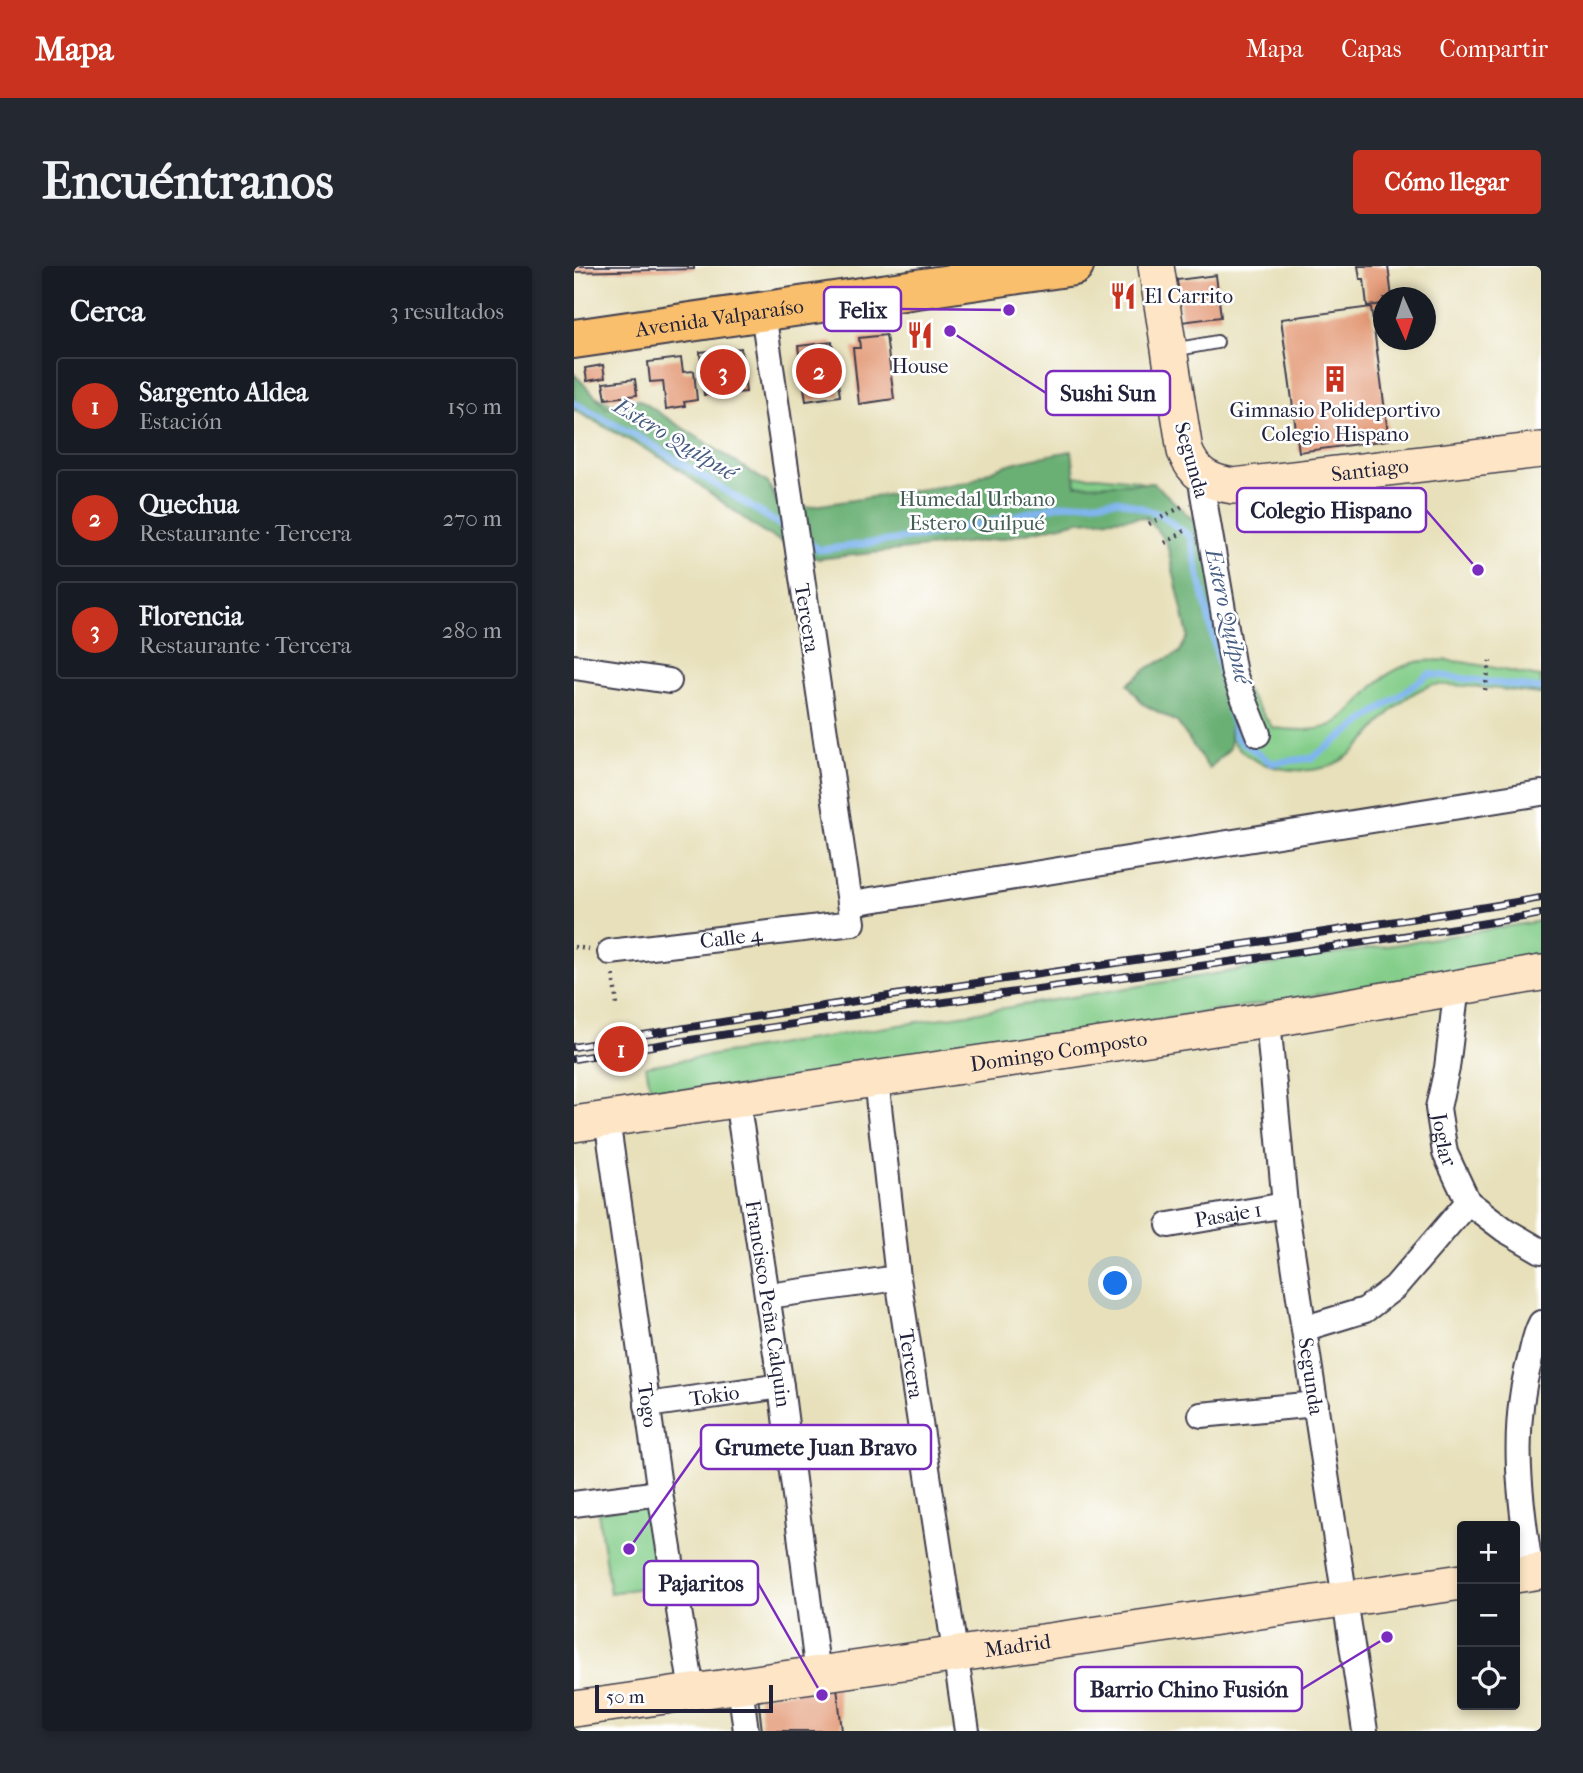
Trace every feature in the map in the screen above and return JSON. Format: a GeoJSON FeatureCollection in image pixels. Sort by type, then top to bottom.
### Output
{"type":"FeatureCollection","features":[{"type":"Feature","properties":{"kind":"main road","name":"Avenida Valparaíso"},"geometry":{"type":"LineString","coordinates":[[574,339],[763,313],[930,276],[1074,266]]}},
{"type":"Feature","properties":{"kind":"street","name":"Segunda"},"geometry":{"type":"LineString","coordinates":[[1156,266],[1185,451],[1201,486],[1234,674],[1258,734]]}},
{"type":"Feature","properties":{"kind":"street","name":"Tercera"},"geometry":{"type":"LineString","coordinates":[[763,313],[799,570],[853,913]]}},
{"type":"Feature","properties":{"kind":"street","name":"Santiago"},"geometry":{"type":"LineString","coordinates":[[1201,486],[1215,483],[1233,486],[1541,450]]}},
{"type":"Feature","properties":{"kind":"street"},"geometry":{"type":"LineString","coordinates":[[574,667],[668,681]]}},
{"type":"Feature","properties":{"kind":"street","name":"Calle 4"},"geometry":{"type":"LineString","coordinates":[[610,952],[853,913],[1541,793]]}},
{"type":"Feature","properties":{"kind":"street","name":"Domingo Composto"},"geometry":{"type":"LineString","coordinates":[[590,1121],[1268,1020],[1541,973]]}},
{"type":"Feature","properties":{"kind":"street","name":"Joglar"},"geometry":{"type":"LineString","coordinates":[[1457,986],[1447,1068],[1438,1108],[1445,1153],[1468,1202],[1505,1230],[1541,1251]]}},
{"type":"Feature","properties":{"kind":"street","name":"Segunda"},"geometry":{"type":"LineString","coordinates":[[1268,1020],[1285,1205],[1306,1328],[1365,1731]]}},
{"type":"Feature","properties":{"kind":"street","name":"Tercera"},"geometry":{"type":"LineString","coordinates":[[876,1079],[898,1279],[967,1731]]}},
{"type":"Feature","properties":{"kind":"street","name":"Francisco Peña Calquin"},"geometry":{"type":"LineString","coordinates":[[737,1100],[781,1386],[818,1675]]}},
{"type":"Feature","properties":{"kind":"street","name":"Togo"},"geometry":{"type":"LineString","coordinates":[[590,1121],[647,1405],[692,1691]]}},
{"type":"Feature","properties":{"kind":"street"},"geometry":{"type":"LineString","coordinates":[[1306,1328],[1365,1310],[1395,1287],[1468,1202]]}},
{"type":"Feature","properties":{"kind":"street","name":"Pasaje 1"},"geometry":{"type":"LineString","coordinates":[[1169,1225],[1285,1205]]}},
{"type":"Feature","properties":{"kind":"street"},"geometry":{"type":"LineString","coordinates":[[768,1296],[898,1279]]}},
{"type":"Feature","properties":{"kind":"street"},"geometry":{"type":"LineString","coordinates":[[1529,1573],[1520,1502],[1517,1439],[1523,1384],[1541,1323]]}},
{"type":"Feature","properties":{"kind":"street","name":"Tokio"},"geometry":{"type":"LineString","coordinates":[[647,1405],[781,1386]]}},
{"type":"Feature","properties":{"kind":"street"},"geometry":{"type":"LineString","coordinates":[[1201,1415],[1316,1404]]}},
{"type":"Feature","properties":{"kind":"street"},"geometry":{"type":"LineString","coordinates":[[574,1504],[660,1493]]}},
{"type":"Feature","properties":{"kind":"street","name":"Madrid"},"geometry":{"type":"LineString","coordinates":[[574,1709],[1457,1583]]}},
{"type":"Feature","properties":{"kind":"street"},"geometry":{"type":"LineString","coordinates":[[740,1685],[747,1731]]}},
{"type":"Feature","properties":{"kind":"lane"},"geometry":{"type":"LineString","coordinates":[[1169,351],[1217,342]]}},
{"type":"Feature","properties":{"kind":"path"},"geometry":{"type":"LineString","coordinates":[[1149,524],[1201,486]]}},
{"type":"Feature","properties":{"kind":"path"},"geometry":{"type":"LineString","coordinates":[[1485,690],[1490,662]]}},
{"type":"Feature","properties":{"kind":"path"},"geometry":{"type":"LineString","coordinates":[[610,952],[617,1005]]}},
{"type":"Feature","properties":{"kind":"path"},"geometry":{"type":"LineString","coordinates":[[611,1029],[615,1065]]}},
{"type":"Feature","properties":{"kind":"green space"},"geometry":{"type":"Polygon","coordinates":[[[574,374],[607,408],[638,399],[768,483],[782,511],[970,482],[1006,465],[1072,451],[1076,485],[1154,483],[1206,532],[1230,682],[1230,748],[1209,769],[1177,722],[1143,704],[1128,684],[1149,667],[1179,653],[1188,636],[1167,544],[1147,517],[1079,521],[1000,539],[818,559],[762,532],[669,462],[574,410],[574,374]]]}},
{"type":"Feature","properties":{"kind":"green space","name":"Humedal Urbano Estero Quilpué"},"geometry":{"type":"Polygon","coordinates":[[[574,385],[724,462],[795,514],[1030,478],[1096,476],[1136,480],[1163,493],[1241,683],[1273,728],[1306,730],[1323,728],[1337,722],[1388,675],[1399,668],[1427,661],[1476,664],[1541,677],[1541,694],[1466,686],[1429,686],[1409,696],[1351,754],[1333,764],[1312,770],[1266,765],[1245,754],[1227,735],[1166,528],[1131,512],[786,538],[574,385]]]}},
{"type":"Feature","properties":{"kind":"green space"},"geometry":{"type":"Polygon","coordinates":[[[1541,921],[1541,959],[653,1101],[646,1066],[1541,921]]]}},
{"type":"Feature","properties":{"kind":"green space"},"geometry":{"type":"Polygon","coordinates":[[[648,1504],[660,1585],[610,1593],[598,1512],[648,1504]]]}},
{"type":"Feature","properties":{"kind":"building"},"geometry":{"type":"Polygon","coordinates":[[[574,266],[694,266],[694,269],[574,272],[574,266]]]}},
{"type":"Feature","properties":{"kind":"building"},"geometry":{"type":"Polygon","coordinates":[[[1358,266],[1388,266],[1391,287],[1373,287],[1373,305],[1367,306],[1364,279],[1360,279],[1358,266]]]}},
{"type":"Feature","properties":{"kind":"building"},"geometry":{"type":"Polygon","coordinates":[[[1216,275],[1221,317],[1182,322],[1177,280],[1216,275]]]}},
{"type":"Feature","properties":{"kind":"building","name":"Gimnasio Polideportivo Colegio Hispano"},"geometry":{"type":"Polygon","coordinates":[[[1371,307],[1373,350],[1377,350],[1389,440],[1299,452],[1281,319],[1371,307]]]}},
{"type":"Feature","properties":{"kind":"building"},"geometry":{"type":"Polygon","coordinates":[[[886,335],[894,399],[859,404],[853,348],[860,348],[859,338],[886,335]]]}},
{"type":"Feature","properties":{"kind":"building"},"geometry":{"type":"Polygon","coordinates":[[[832,342],[840,396],[806,401],[798,346],[832,342]]]}},
{"type":"Feature","properties":{"kind":"building"},"geometry":{"type":"Polygon","coordinates":[[[741,348],[746,392],[704,395],[700,352],[741,348]]]}},
{"type":"Feature","properties":{"kind":"building"},"geometry":{"type":"Polygon","coordinates":[[[681,358],[683,372],[694,371],[697,400],[684,402],[685,406],[666,409],[663,381],[650,382],[648,362],[681,358]]]}},
{"type":"Feature","properties":{"kind":"building"},"geometry":{"type":"Polygon","coordinates":[[[603,365],[605,378],[587,381],[585,368],[603,365]]]}},
{"type":"Feature","properties":{"kind":"building"},"geometry":{"type":"Polygon","coordinates":[[[635,379],[637,395],[606,399],[603,383],[635,379]]]}},
{"type":"Feature","properties":{"kind":"building"},"geometry":{"type":"Polygon","coordinates":[[[837,1687],[842,1731],[762,1731],[758,1696],[837,1687]]]}},
{"type":"Feature","properties":{"kind":"waterway","name":"Estero Quilpué"},"geometry":{"type":"LineString","coordinates":[[574,403],[649,443],[790,531]]}},
{"type":"Feature","properties":{"kind":"waterway","name":"Estero Quilpué"},"geometry":{"type":"LineString","coordinates":[[803,539],[820,550],[931,535],[1060,505],[1119,500],[1159,514],[1190,536],[1236,738],[1272,763],[1312,758],[1429,674],[1541,689]]}},
{"type":"Feature","properties":{"kind":"railway"},"geometry":{"type":"LineString","coordinates":[[574,1047],[815,1007],[1541,898]]}},
{"type":"Feature","properties":{"kind":"railway"},"geometry":{"type":"LineString","coordinates":[[574,1059],[1541,914]]}},
{"type":"Feature","properties":{"kind":"place","name":"El Carrito"},"geometry":{"type":"Point","coordinates":[1123,296]}},
{"type":"Feature","properties":{"kind":"place","name":"Felix"},"geometry":{"type":"Point","coordinates":[1009,310]}},
{"type":"Feature","properties":{"kind":"place","name":"Sushi Sun"},"geometry":{"type":"Point","coordinates":[950,331]}},
{"type":"Feature","properties":{"kind":"place","name":"House"},"geometry":{"type":"Point","coordinates":[920,335]}},
{"type":"Feature","properties":{"kind":"place","name":"Quechua"},"geometry":{"type":"Point","coordinates":[819,371]}},
{"type":"Feature","properties":{"kind":"place","name":"Florencia"},"geometry":{"type":"Point","coordinates":[723,372]}},
{"type":"Feature","properties":{"kind":"place","name":"Gimnasio Polideportivo Colegio Hispano"},"geometry":{"type":"Point","coordinates":[1335,379]}},
{"type":"Feature","properties":{"kind":"place","name":"Colegio Hispano"},"geometry":{"type":"Point","coordinates":[1478,570]}},
{"type":"Feature","properties":{"kind":"place","name":"Sargento Aldea"},"geometry":{"type":"Point","coordinates":[621,1049]}},
{"type":"Feature","properties":{"kind":"place","name":"Grumete Juan Bravo"},"geometry":{"type":"Point","coordinates":[629,1549]}},
{"type":"Feature","properties":{"kind":"place","name":"Barrio Chino Fusión"},"geometry":{"type":"Point","coordinates":[1387,1637]}},
{"type":"Feature","properties":{"kind":"place","name":"Pajaritos"},"geometry":{"type":"Point","coordinates":[822,1695]}}]}
